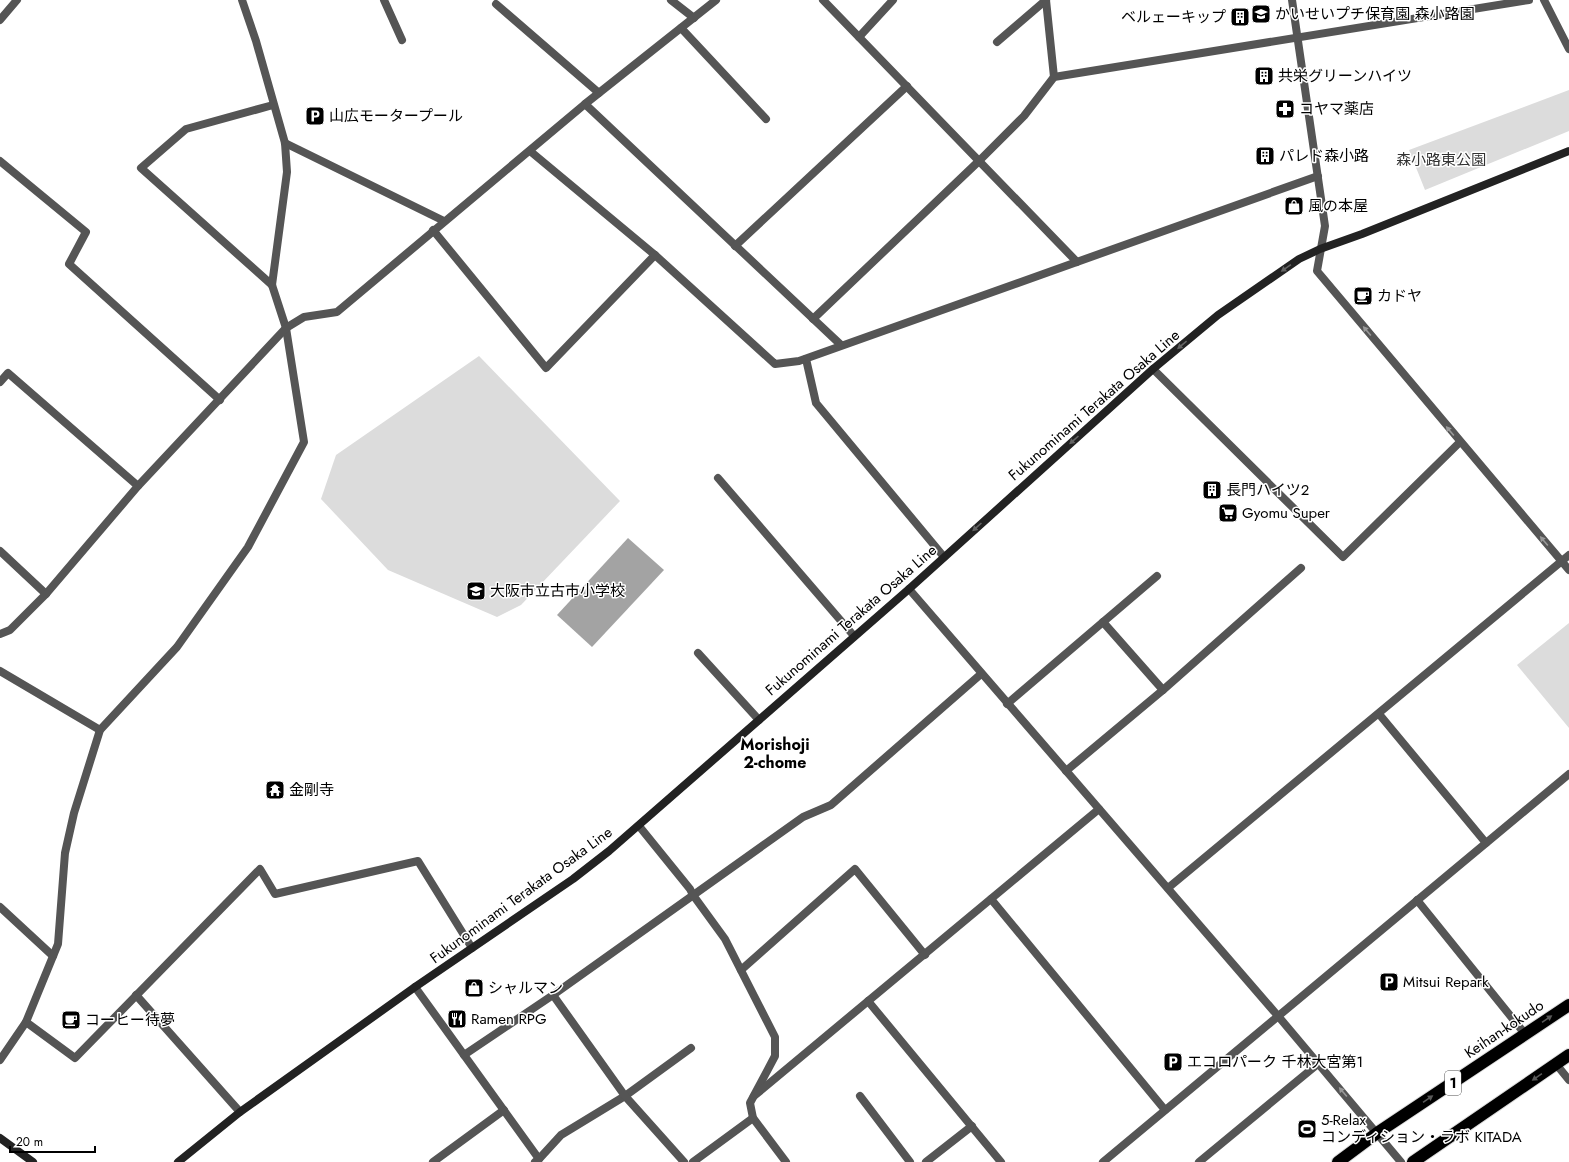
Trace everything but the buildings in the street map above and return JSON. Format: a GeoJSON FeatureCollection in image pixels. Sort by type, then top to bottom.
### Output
{"type":"FeatureCollection","features":[{"type":"Feature","properties":{"kind":"highway","name":"Keihan-kokudo"},"geometry":{"type":"LineString","coordinates":[[1338,1162],[1377,1133],[1569,1005]]}},
{"type":"Feature","properties":{"kind":"highway"},"geometry":{"type":"LineString","coordinates":[[1413,1162],[1569,1055]]}},
{"type":"Feature","properties":{"kind":"main road","name":"Fukunominami Terakata Osaka Line"},"geometry":{"type":"LineString","coordinates":[[178,1162],[240,1112],[415,987],[573,879],[639,826],[909,589],[1152,369],[1218,315],[1299,259],[1320,249],[1362,234],[1569,151]]}},
{"type":"Feature","properties":{"kind":"main road"},"geometry":{"type":"LineString","coordinates":[[0,1138],[33,1162]]}},
{"type":"Feature","properties":{"kind":"street"},"geometry":{"type":"LineString","coordinates":[[0,20],[17,0]]}},
{"type":"Feature","properties":{"kind":"street"},"geometry":{"type":"LineString","coordinates":[[0,1060],[26,1022],[58,944],[65,853],[74,813],[100,730],[177,647],[248,547],[304,442],[286,328],[272,285],[287,172],[285,143],[256,41],[242,0]]}},
{"type":"Feature","properties":{"kind":"street"},"geometry":{"type":"LineString","coordinates":[[384,0],[402,40]]}},
{"type":"Feature","properties":{"kind":"street"},"geometry":{"type":"LineString","coordinates":[[671,0],[694,18]]}},
{"type":"Feature","properties":{"kind":"street"},"geometry":{"type":"LineString","coordinates":[[0,634],[10,630],[46,594],[138,486],[286,328],[304,317],[337,312],[585,104],[716,0]]}},
{"type":"Feature","properties":{"kind":"street"},"geometry":{"type":"LineString","coordinates":[[823,0],[1078,262]]}},
{"type":"Feature","properties":{"kind":"street"},"geometry":{"type":"LineString","coordinates":[[859,37],[893,0]]}},
{"type":"Feature","properties":{"kind":"street"},"geometry":{"type":"LineString","coordinates":[[997,42],[1046,0]]}},
{"type":"Feature","properties":{"kind":"street"},"geometry":{"type":"LineString","coordinates":[[1046,0],[1054,77]]}},
{"type":"Feature","properties":{"kind":"street"},"geometry":{"type":"LineString","coordinates":[[1292,0],[1325,226],[1317,271],[1569,570]]}},
{"type":"Feature","properties":{"kind":"street"},"geometry":{"type":"LineString","coordinates":[[813,319],[980,160],[1024,116],[1054,77],[1298,36],[1529,0]]}},
{"type":"Feature","properties":{"kind":"street"},"geometry":{"type":"LineString","coordinates":[[1544,0],[1569,49]]}},
{"type":"Feature","properties":{"kind":"street"},"geometry":{"type":"LineString","coordinates":[[496,4],[599,93]]}},
{"type":"Feature","properties":{"kind":"street"},"geometry":{"type":"LineString","coordinates":[[681,28],[766,119]]}},
{"type":"Feature","properties":{"kind":"street"},"geometry":{"type":"LineString","coordinates":[[735,246],[907,86]]}},
{"type":"Feature","properties":{"kind":"street"},"geometry":{"type":"LineString","coordinates":[[585,104],[841,345]]}},
{"type":"Feature","properties":{"kind":"street"},"geometry":{"type":"LineString","coordinates":[[272,285],[141,168],[186,128],[273,105]]}},
{"type":"Feature","properties":{"kind":"street"},"geometry":{"type":"LineString","coordinates":[[285,143],[444,222]]}},
{"type":"Feature","properties":{"kind":"street"},"geometry":{"type":"LineString","coordinates":[[530,151],[655,255],[775,364],[806,359],[841,345],[1318,176]]}},
{"type":"Feature","properties":{"kind":"street"},"geometry":{"type":"LineString","coordinates":[[0,161],[86,232],[69,264],[220,400]]}},
{"type":"Feature","properties":{"kind":"street"},"geometry":{"type":"LineString","coordinates":[[433,230],[546,368],[655,255]]}},
{"type":"Feature","properties":{"kind":"street"},"geometry":{"type":"LineString","coordinates":[[806,359],[816,403],[944,557]]}},
{"type":"Feature","properties":{"kind":"street"},"geometry":{"type":"LineString","coordinates":[[1152,369],[1343,557],[1460,442]]}},
{"type":"Feature","properties":{"kind":"street"},"geometry":{"type":"LineString","coordinates":[[0,382],[8,373],[138,486]]}},
{"type":"Feature","properties":{"kind":"street"},"geometry":{"type":"LineString","coordinates":[[718,478],[854,636]]}},
{"type":"Feature","properties":{"kind":"street"},"geometry":{"type":"LineString","coordinates":[[0,552],[46,594]]}},
{"type":"Feature","properties":{"kind":"street"},"geometry":{"type":"LineString","coordinates":[[1168,888],[1569,555]]}},
{"type":"Feature","properties":{"kind":"street"},"geometry":{"type":"LineString","coordinates":[[1066,771],[1163,690],[1301,568]]}},
{"type":"Feature","properties":{"kind":"street"},"geometry":{"type":"LineString","coordinates":[[1007,704],[1156,576]]}},
{"type":"Feature","properties":{"kind":"street"},"geometry":{"type":"LineString","coordinates":[[909,589],[1319,1063],[1401,1162]]}},
{"type":"Feature","properties":{"kind":"street"},"geometry":{"type":"LineString","coordinates":[[1103,622],[1163,690]]}},
{"type":"Feature","properties":{"kind":"street"},"geometry":{"type":"LineString","coordinates":[[698,654],[759,720]]}},
{"type":"Feature","properties":{"kind":"street"},"geometry":{"type":"LineString","coordinates":[[0,671],[100,730]]}},
{"type":"Feature","properties":{"kind":"street"},"geometry":{"type":"LineString","coordinates":[[464,1055],[553,995],[804,817],[831,805],[982,674]]}},
{"type":"Feature","properties":{"kind":"street"},"geometry":{"type":"LineString","coordinates":[[1379,714],[1486,843]]}},
{"type":"Feature","properties":{"kind":"street"},"geometry":{"type":"LineString","coordinates":[[1103,1162],[1569,774]]}},
{"type":"Feature","properties":{"kind":"street"},"geometry":{"type":"LineString","coordinates":[[754,1096],[1099,809]]}},
{"type":"Feature","properties":{"kind":"street"},"geometry":{"type":"LineString","coordinates":[[639,826],[690,889],[725,939],[775,1037],[775,1056],[750,1103],[753,1118],[786,1162]]}},
{"type":"Feature","properties":{"kind":"street"},"geometry":{"type":"LineString","coordinates":[[26,1022],[75,1058],[260,869],[275,894],[418,861],[472,948]]}},
{"type":"Feature","properties":{"kind":"street"},"geometry":{"type":"LineString","coordinates":[[741,970],[855,869],[925,955]]}},
{"type":"Feature","properties":{"kind":"street"},"geometry":{"type":"LineString","coordinates":[[991,899],[1165,1110]]}},
{"type":"Feature","properties":{"kind":"street"},"geometry":{"type":"LineString","coordinates":[[1418,900],[1525,1034]]}},
{"type":"Feature","properties":{"kind":"street"},"geometry":{"type":"LineString","coordinates":[[0,907],[53,956]]}},
{"type":"Feature","properties":{"kind":"street"},"geometry":{"type":"LineString","coordinates":[[415,987],[504,1110],[537,1160],[561,1135],[625,1096],[691,1048]]}},
{"type":"Feature","properties":{"kind":"street"},"geometry":{"type":"LineString","coordinates":[[136,995],[240,1112]]}},
{"type":"Feature","properties":{"kind":"street"},"geometry":{"type":"LineString","coordinates":[[553,995],[625,1096],[684,1162]]}},
{"type":"Feature","properties":{"kind":"street"},"geometry":{"type":"LineString","coordinates":[[868,1002],[1001,1162]]}},
{"type":"Feature","properties":{"kind":"street"},"geometry":{"type":"LineString","coordinates":[[1199,1162],[1319,1063]]}},
{"type":"Feature","properties":{"kind":"street"},"geometry":{"type":"LineString","coordinates":[[1556,1064],[1569,1080]]}},
{"type":"Feature","properties":{"kind":"street"},"geometry":{"type":"LineString","coordinates":[[860,1096],[910,1162]]}},
{"type":"Feature","properties":{"kind":"street"},"geometry":{"type":"LineString","coordinates":[[433,1162],[504,1110]]}},
{"type":"Feature","properties":{"kind":"street"},"geometry":{"type":"LineString","coordinates":[[693,1162],[753,1118]]}},
{"type":"Feature","properties":{"kind":"street"},"geometry":{"type":"LineString","coordinates":[[926,1162],[972,1126]]}},
{"type":"Feature","properties":{"kind":"green space","name":"森小路東公園"},"geometry":{"type":"Polygon","coordinates":[[[1569,90],[1569,131],[1425,190],[1409,150],[1569,90]]]}},
{"type":"Feature","properties":{"kind":"green space"},"geometry":{"type":"Polygon","coordinates":[[[479,356],[620,501],[521,605],[497,617],[388,570],[321,499],[336,455],[479,356]]]}},
{"type":"Feature","properties":{"kind":"green space"},"geometry":{"type":"Polygon","coordinates":[[[1569,623],[1569,728],[1517,665],[1569,623]]]}},
{"type":"Feature","properties":{"kind":"shaded area"},"geometry":{"type":"Polygon","coordinates":[[[628,538],[664,570],[592,647],[557,615],[628,538]]]}},
{"type":"Feature","properties":{"kind":"place","name":"かいせいプチ保育園 森小路園"},"geometry":{"type":"Point","coordinates":[1261,14]}},
{"type":"Feature","properties":{"kind":"place","name":"ベルェーキップ"},"geometry":{"type":"Point","coordinates":[1240,17]}},
{"type":"Feature","properties":{"kind":"place","name":"共栄グリーンハイツ"},"geometry":{"type":"Point","coordinates":[1264,76]}},
{"type":"Feature","properties":{"kind":"place","name":"コヤマ薬店"},"geometry":{"type":"Point","coordinates":[1285,109]}},
{"type":"Feature","properties":{"kind":"place","name":"山広モータープール"},"geometry":{"type":"Point","coordinates":[315,116]}},
{"type":"Feature","properties":{"kind":"place","name":"パレド森小路"},"geometry":{"type":"Point","coordinates":[1265,156]}},
{"type":"Feature","properties":{"kind":"place","name":"風の本屋"},"geometry":{"type":"Point","coordinates":[1294,206]}},
{"type":"Feature","properties":{"kind":"place","name":"カドヤ"},"geometry":{"type":"Point","coordinates":[1363,296]}},
{"type":"Feature","properties":{"kind":"place","name":"長門ハイツ2"},"geometry":{"type":"Point","coordinates":[1212,490]}},
{"type":"Feature","properties":{"kind":"place","name":"Gyomu Super"},"geometry":{"type":"Point","coordinates":[1228,513]}},
{"type":"Feature","properties":{"kind":"place","name":"大阪市立古市小学校"},"geometry":{"type":"Point","coordinates":[476,591]}},
{"type":"Feature","properties":{"kind":"place","name":"金剛寺"},"geometry":{"type":"Point","coordinates":[275,790]}},
{"type":"Feature","properties":{"kind":"place","name":"Mitsui Repark"},"geometry":{"type":"Point","coordinates":[1389,982]}},
{"type":"Feature","properties":{"kind":"place","name":"シャルマン"},"geometry":{"type":"Point","coordinates":[474,988]}},
{"type":"Feature","properties":{"kind":"place","name":"Ramen RPG"},"geometry":{"type":"Point","coordinates":[457,1019]}},
{"type":"Feature","properties":{"kind":"place","name":"コーヒー待夢"},"geometry":{"type":"Point","coordinates":[71,1020]}},
{"type":"Feature","properties":{"kind":"place","name":"エコロパーク 千林大宮第1"},"geometry":{"type":"Point","coordinates":[1173,1062]}},
{"type":"Feature","properties":{"kind":"place","name":"5-Relax コンディション・ラボ KITADA"},"geometry":{"type":"Point","coordinates":[1307,1129]}},
{"type":"Feature","properties":{"kind":"district","name":"Morishoji 2-chome"},"geometry":{"type":"Point","coordinates":[775,753]}}]}
